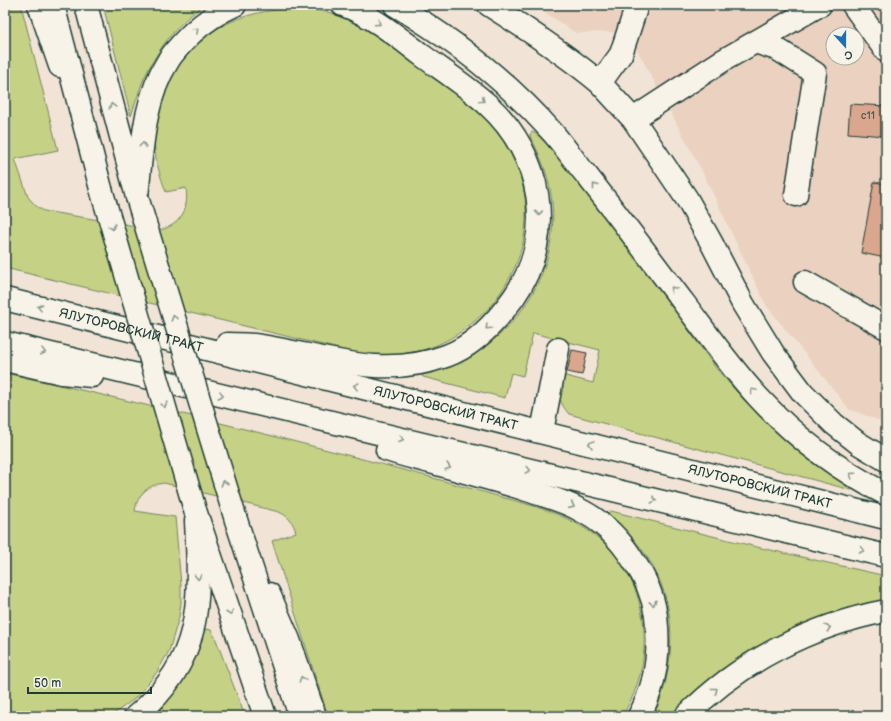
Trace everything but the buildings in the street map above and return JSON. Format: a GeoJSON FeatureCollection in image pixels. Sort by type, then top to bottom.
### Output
{"type":"FeatureCollection","features":[{"type":"Feature","properties":{"kind":"main road"},"geometry":{"type":"LineString","coordinates":[[39,5],[100,184]]}},
{"type":"Feature","properties":{"kind":"main road"},"geometry":{"type":"LineString","coordinates":[[53,5],[100,184],[195,510],[265,716]]}},
{"type":"Feature","properties":{"kind":"main road"},"geometry":{"type":"LineString","coordinates":[[86,5],[137,198],[236,520],[300,716]]}},
{"type":"Feature","properties":{"kind":"main road"},"geometry":{"type":"LineString","coordinates":[[137,198],[150,102],[157,81],[168,60],[203,23],[235,5]]}},
{"type":"Feature","properties":{"kind":"main road"},"geometry":{"type":"LineString","coordinates":[[174,341],[261,346],[336,362],[374,367],[401,366],[424,362],[447,356],[463,347],[489,327],[506,309],[530,268],[537,242],[540,222],[538,199],[534,176],[527,158],[508,127],[489,106],[464,85],[376,21],[343,5]]}},
{"type":"Feature","properties":{"kind":"main road"},"geometry":{"type":"LineString","coordinates":[[395,5],[468,54],[497,77],[553,133],[620,217],[724,357],[758,397],[794,432],[830,460],[865,484],[886,494]]}},
{"type":"Feature","properties":{"kind":"main road"},"geometry":{"type":"LineString","coordinates":[[489,5],[515,21],[600,83],[633,119],[687,199],[743,304],[777,359],[802,393],[834,424],[858,443],[885,456]]}},
{"type":"Feature","properties":{"kind":"main road"},"geometry":{"type":"LineString","coordinates":[[600,83],[620,54],[637,5]]}},
{"type":"Feature","properties":{"kind":"main road"},"geometry":{"type":"LineString","coordinates":[[633,119],[722,61],[820,5]]}},
{"type":"Feature","properties":{"kind":"main road"},"geometry":{"type":"LineString","coordinates":[[853,5],[886,51]]}},
{"type":"Feature","properties":{"kind":"main road"},"geometry":{"type":"LineString","coordinates":[[755,42],[777,50],[815,73],[796,195]]}},
{"type":"Feature","properties":{"kind":"main road"},"geometry":{"type":"LineString","coordinates":[[806,282],[886,328]]}},
{"type":"Feature","properties":{"kind":"main road","name":"ЯЛУТОРОВСКИЙ ТРАКТ"},"geometry":{"type":"LineString","coordinates":[[5,299],[886,518]]}},
{"type":"Feature","properties":{"kind":"main road"},"geometry":{"type":"LineString","coordinates":[[5,343],[886,556]]}},
{"type":"Feature","properties":{"kind":"main road"},"geometry":{"type":"LineString","coordinates":[[542,432],[558,349]]}},
{"type":"Feature","properties":{"kind":"main road"},"geometry":{"type":"LineString","coordinates":[[5,360],[62,373],[169,383]]}},
{"type":"Feature","properties":{"kind":"main road"},"geometry":{"type":"LineString","coordinates":[[279,409],[394,452],[561,501],[579,509],[607,529],[628,551],[641,572],[650,589],[654,607],[658,645],[655,668],[650,690],[639,716]]}},
{"type":"Feature","properties":{"kind":"main road"},"geometry":{"type":"LineString","coordinates":[[136,716],[164,689],[176,671],[184,656],[195,622],[198,593],[195,510]]}},
{"type":"Feature","properties":{"kind":"main road"},"geometry":{"type":"LineString","coordinates":[[236,520],[289,640],[315,716]]}},
{"type":"Feature","properties":{"kind":"main road"},"geometry":{"type":"LineString","coordinates":[[686,716],[718,688],[764,656],[794,641],[824,629],[886,611]]}},
{"type":"Feature","properties":{"kind":"shaded area"},"geometry":{"type":"Polygon","coordinates":[[[533,5],[886,5],[886,423],[849,409],[766,305],[702,171],[634,44],[612,32],[576,33],[533,5]]]}},
{"type":"Feature","properties":{"kind":"green space"},"geometry":{"type":"Polygon","coordinates":[[[5,5],[21,5],[58,150],[15,159],[28,197],[36,206],[44,211],[160,230],[173,224],[182,215],[185,209],[187,196],[186,188],[166,192],[155,155],[154,143],[156,118],[163,95],[173,73],[186,54],[202,39],[221,26],[264,12],[287,9],[310,10],[332,13],[367,30],[456,94],[489,123],[504,142],[515,162],[522,184],[526,206],[525,228],[521,250],[513,271],[492,304],[471,325],[458,334],[418,352],[373,355],[356,353],[5,268],[5,5]]]}},
{"type":"Feature","properties":{"kind":"green space"},"geometry":{"type":"Polygon","coordinates":[[[103,5],[205,5],[194,12],[176,30],[160,50],[142,83],[131,116],[103,5]]]}},
{"type":"Feature","properties":{"kind":"green space"},"geometry":{"type":"Polygon","coordinates":[[[532,132],[546,143],[607,220],[716,368],[735,390],[787,441],[811,460],[853,489],[851,490],[569,414],[560,400],[562,375],[593,383],[600,350],[533,333],[523,376],[511,373],[505,398],[422,376],[423,374],[457,363],[479,351],[499,336],[516,318],[530,298],[541,275],[549,252],[552,227],[552,202],[544,168],[530,136],[532,132]]]}},
{"type":"Feature","properties":{"kind":"green space"},"geometry":{"type":"Polygon","coordinates":[[[5,373],[165,410],[430,477],[536,507],[560,515],[582,526],[611,550],[626,571],[637,594],[643,618],[644,643],[641,669],[634,693],[622,716],[328,716],[272,541],[296,532],[292,522],[288,517],[279,512],[164,483],[148,488],[144,491],[138,500],[135,511],[175,517],[181,585],[181,603],[179,617],[169,651],[157,672],[134,699],[111,716],[5,716],[5,373]]]}},
{"type":"Feature","properties":{"kind":"green space"},"geometry":{"type":"Polygon","coordinates":[[[611,511],[757,547],[886,576],[886,602],[810,622],[784,633],[766,642],[732,664],[700,689],[670,716],[653,716],[666,681],[671,646],[667,603],[661,584],[652,565],[626,531],[609,515],[608,513],[611,511]]]}},
{"type":"Feature","properties":{"kind":"green space"},"geometry":{"type":"Polygon","coordinates":[[[206,629],[211,630],[215,637],[245,716],[151,716],[201,635],[206,629]]]}}]}
